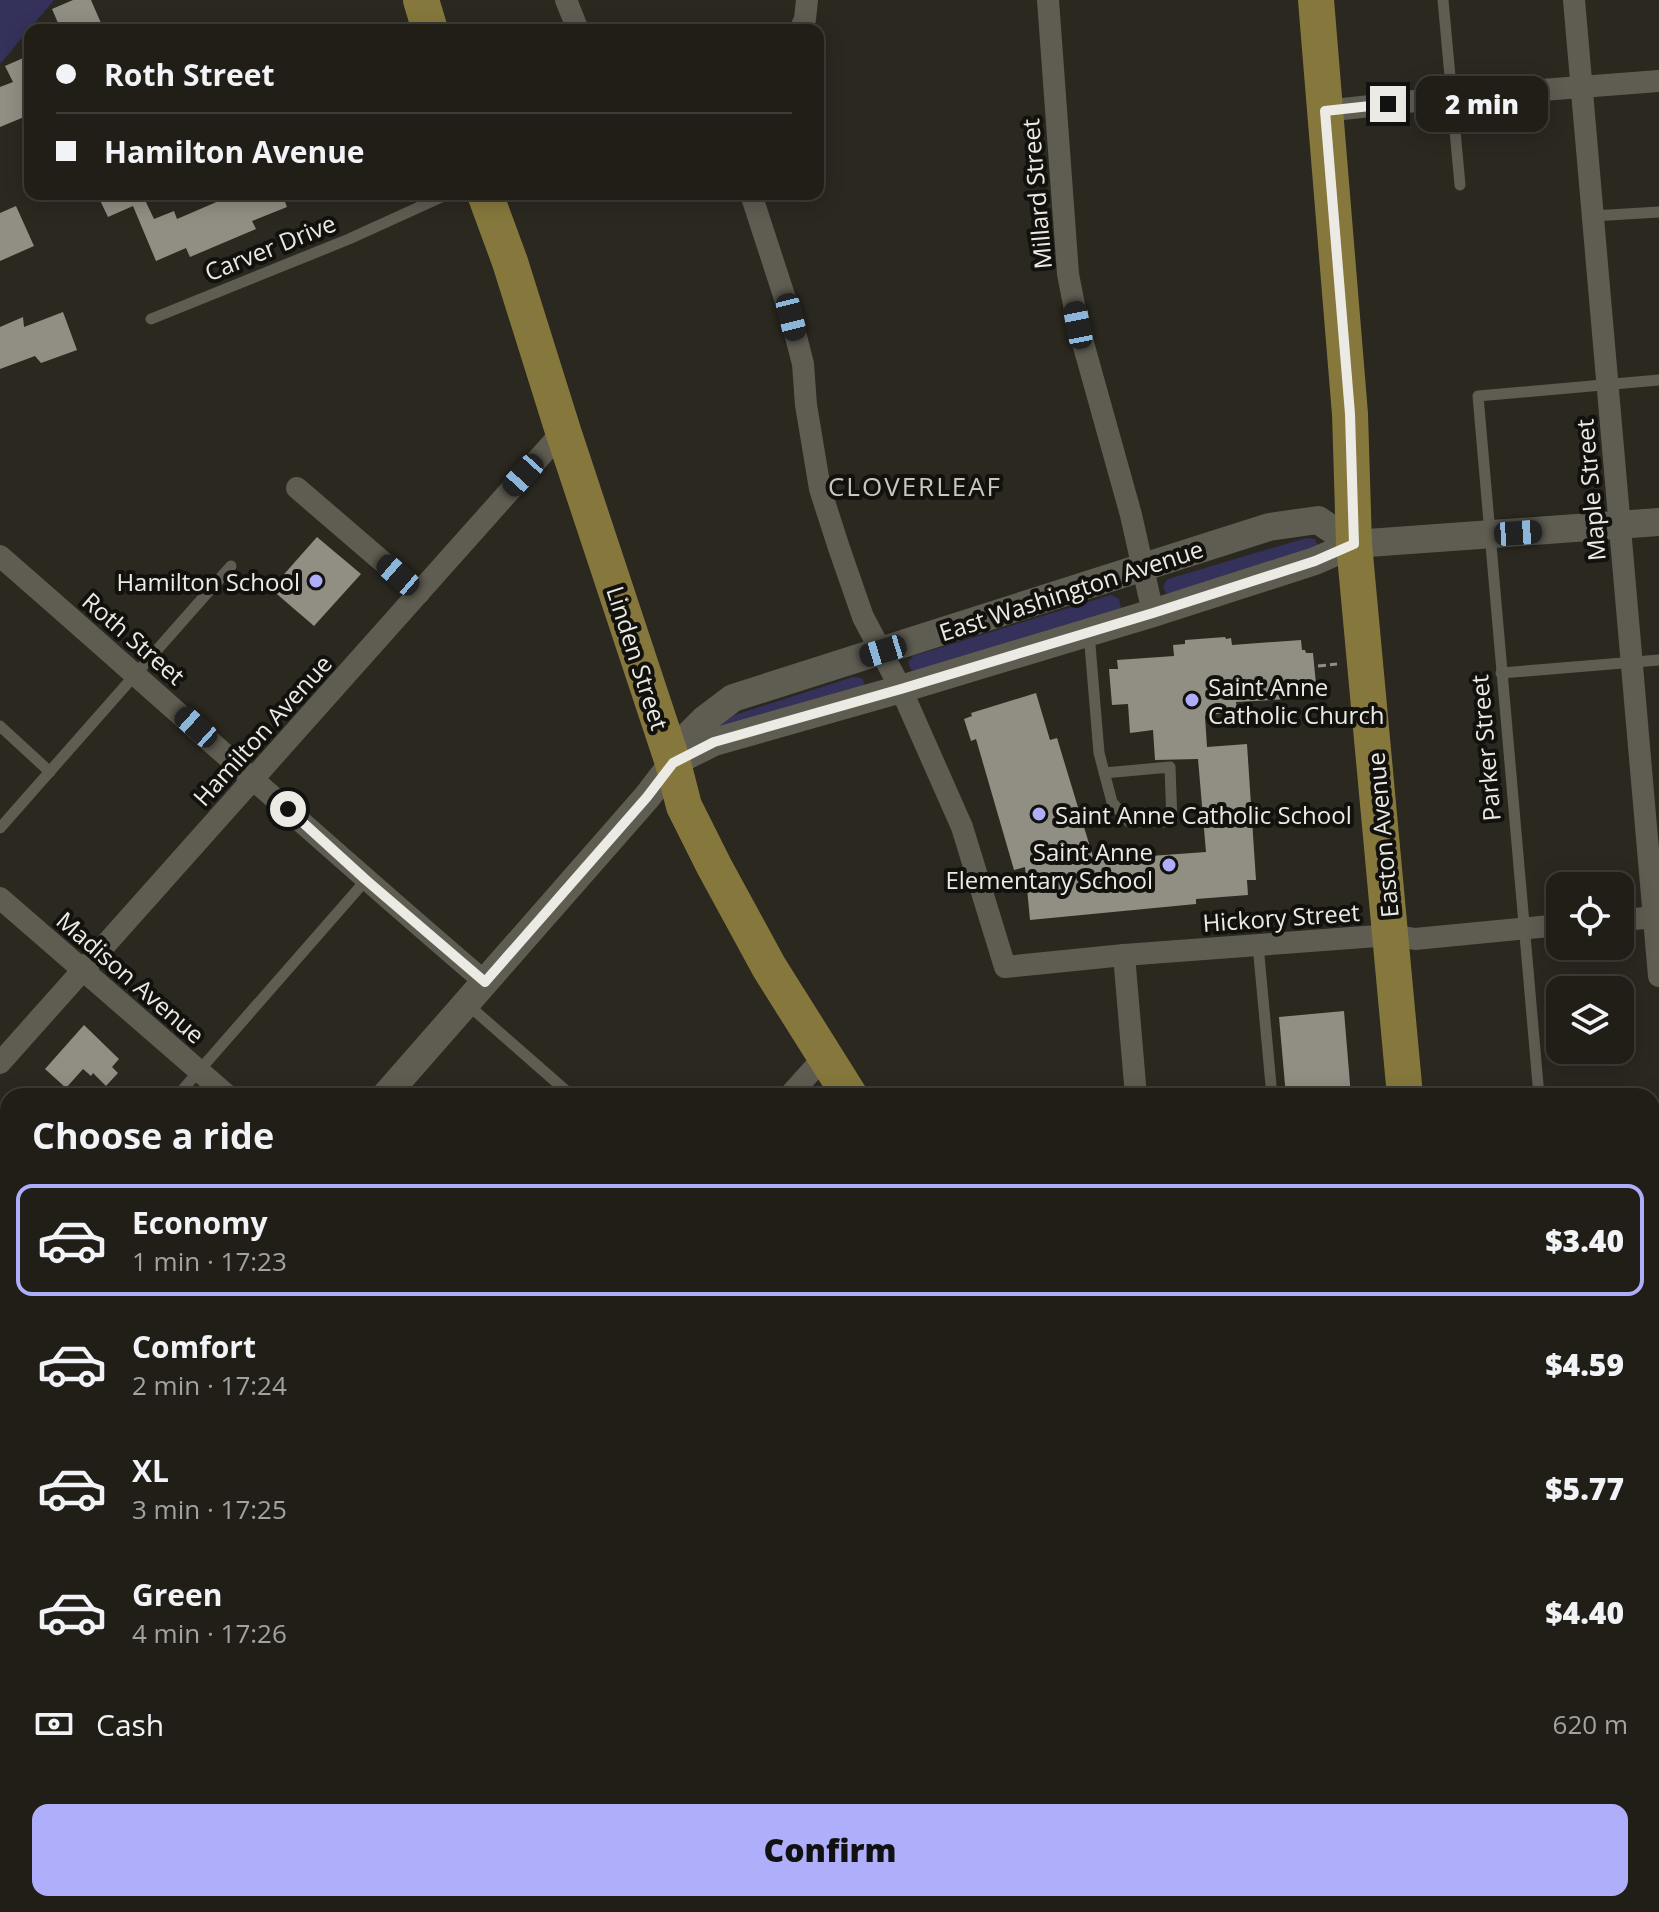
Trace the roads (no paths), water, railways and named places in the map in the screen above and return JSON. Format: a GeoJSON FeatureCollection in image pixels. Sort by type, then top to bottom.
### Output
{"type":"FeatureCollection","features":[{"type":"Feature","properties":{"kind":"main road"},"geometry":{"type":"LineString","coordinates":[[422,0],[428,24]]}},
{"type":"Feature","properties":{"kind":"main road","name":"Easton Avenue"},"geometry":{"type":"LineString","coordinates":[[1316,0],[1350,414],[1354,544],[1404,1088]]}},
{"type":"Feature","properties":{"kind":"main road","name":"Linden Street"},"geometry":{"type":"LineString","coordinates":[[487,200],[673,763],[684,806],[769,967],[845,1088]]}},
{"type":"Feature","properties":{"kind":"street"},"geometry":{"type":"LineString","coordinates":[[566,0],[576,24]]}},
{"type":"Feature","properties":{"kind":"street"},"geometry":{"type":"LineString","coordinates":[[803,24],[807,0]]}},
{"type":"Feature","properties":{"kind":"street","name":"Millard Street"},"geometry":{"type":"LineString","coordinates":[[1048,0],[1068,274],[1078,325],[1131,515],[1153,613]]}},
{"type":"Feature","properties":{"kind":"street","name":"Maple Street"},"geometry":{"type":"LineString","coordinates":[[1574,0],[1659,976]]}},
{"type":"Feature","properties":{"kind":"street"},"geometry":{"type":"LineString","coordinates":[[1325,111],[1451,97],[1659,81]]}},
{"type":"Feature","properties":{"kind":"street"},"geometry":{"type":"LineString","coordinates":[[753,200],[803,364],[806,405],[820,489],[863,617],[901,689]]}},
{"type":"Feature","properties":{"kind":"street","name":"Hamilton Avenue"},"geometry":{"type":"LineString","coordinates":[[0,1063],[563,431]]}},
{"type":"Feature","properties":{"kind":"street"},"geometry":{"type":"LineString","coordinates":[[297,488],[419,593]]}},
{"type":"Feature","properties":{"kind":"street","name":"East Washington Avenue"},"geometry":{"type":"LineString","coordinates":[[392,1088],[647,797],[690,734],[733,698],[1269,527],[1318,520],[1354,544]]}},
{"type":"Feature","properties":{"kind":"street","name":"East Washington Avenue"},"geometry":{"type":"LineString","coordinates":[[673,763],[714,742],[1089,633],[1315,561],[1354,544],[1659,522]]}},
{"type":"Feature","properties":{"kind":"street","name":"Roth Street"},"geometry":{"type":"LineString","coordinates":[[0,556],[366,880],[476,993]]}},
{"type":"Feature","properties":{"kind":"street","name":"Hickory Street"},"geometry":{"type":"LineString","coordinates":[[901,689],[962,827],[1005,967],[1124,955],[1391,935],[1415,939],[1546,926]]}},
{"type":"Feature","properties":{"kind":"street","name":"Madison Avenue"},"geometry":{"type":"LineString","coordinates":[[0,898],[219,1088]]}},
{"type":"Feature","properties":{"kind":"street"},"geometry":{"type":"LineString","coordinates":[[1634,919],[1656,917]]}},
{"type":"Feature","properties":{"kind":"street"},"geometry":{"type":"LineString","coordinates":[[1124,955],[1135,1088]]}},
{"type":"Feature","properties":{"kind":"street"},"geometry":{"type":"LineString","coordinates":[[796,1088],[825,1056]]}},
{"type":"Feature","properties":{"kind":"lane"},"geometry":{"type":"LineString","coordinates":[[1443,0],[1460,185]]}},
{"type":"Feature","properties":{"kind":"lane","name":"Carver Drive"},"geometry":{"type":"LineString","coordinates":[[151,319],[349,239],[435,200]]}},
{"type":"Feature","properties":{"kind":"lane"},"geometry":{"type":"LineString","coordinates":[[1592,216],[1659,212]]}},
{"type":"Feature","properties":{"kind":"lane"},"geometry":{"type":"LineString","coordinates":[[1607,384],[1659,380]]}},
{"type":"Feature","properties":{"kind":"lane","name":"Parker Street"},"geometry":{"type":"LineString","coordinates":[[1538,1088],[1478,396],[1607,384]]}},
{"type":"Feature","properties":{"kind":"lane"},"geometry":{"type":"LineString","coordinates":[[0,828],[231,566]]}},
{"type":"Feature","properties":{"kind":"lane"},"geometry":{"type":"LineString","coordinates":[[1089,633],[1099,753],[1104,773],[1112,802],[1129,822],[1172,822],[1170,767],[1104,773]]}},
{"type":"Feature","properties":{"kind":"lane"},"geometry":{"type":"LineString","coordinates":[[1501,673],[1659,660]]}},
{"type":"Feature","properties":{"kind":"lane"},"geometry":{"type":"LineString","coordinates":[[0,726],[50,772]]}},
{"type":"Feature","properties":{"kind":"lane"},"geometry":{"type":"LineString","coordinates":[[184,1088],[366,880]]}},
{"type":"Feature","properties":{"kind":"lane"},"geometry":{"type":"LineString","coordinates":[[1258,945],[1271,1088]]}},
{"type":"Feature","properties":{"kind":"lane"},"geometry":{"type":"LineString","coordinates":[[476,993],[565,1088]]}},
{"type":"Feature","properties":{"kind":"place","name":"Hamilton School"},"geometry":{"type":"Point","coordinates":[316,581]}},
{"type":"Feature","properties":{"kind":"place","name":"Saint Anne Catholic Church"},"geometry":{"type":"Point","coordinates":[1192,700]}},
{"type":"Feature","properties":{"kind":"place","name":"Saint Anne Catholic School"},"geometry":{"type":"Point","coordinates":[1039,814]}},
{"type":"Feature","properties":{"kind":"place","name":"Saint Anne Elementary School"},"geometry":{"type":"Point","coordinates":[1169,865]}},
{"type":"Feature","properties":{"kind":"district","name":"CLOVERLEAF"},"geometry":{"type":"Point","coordinates":[915,486]}}]}
